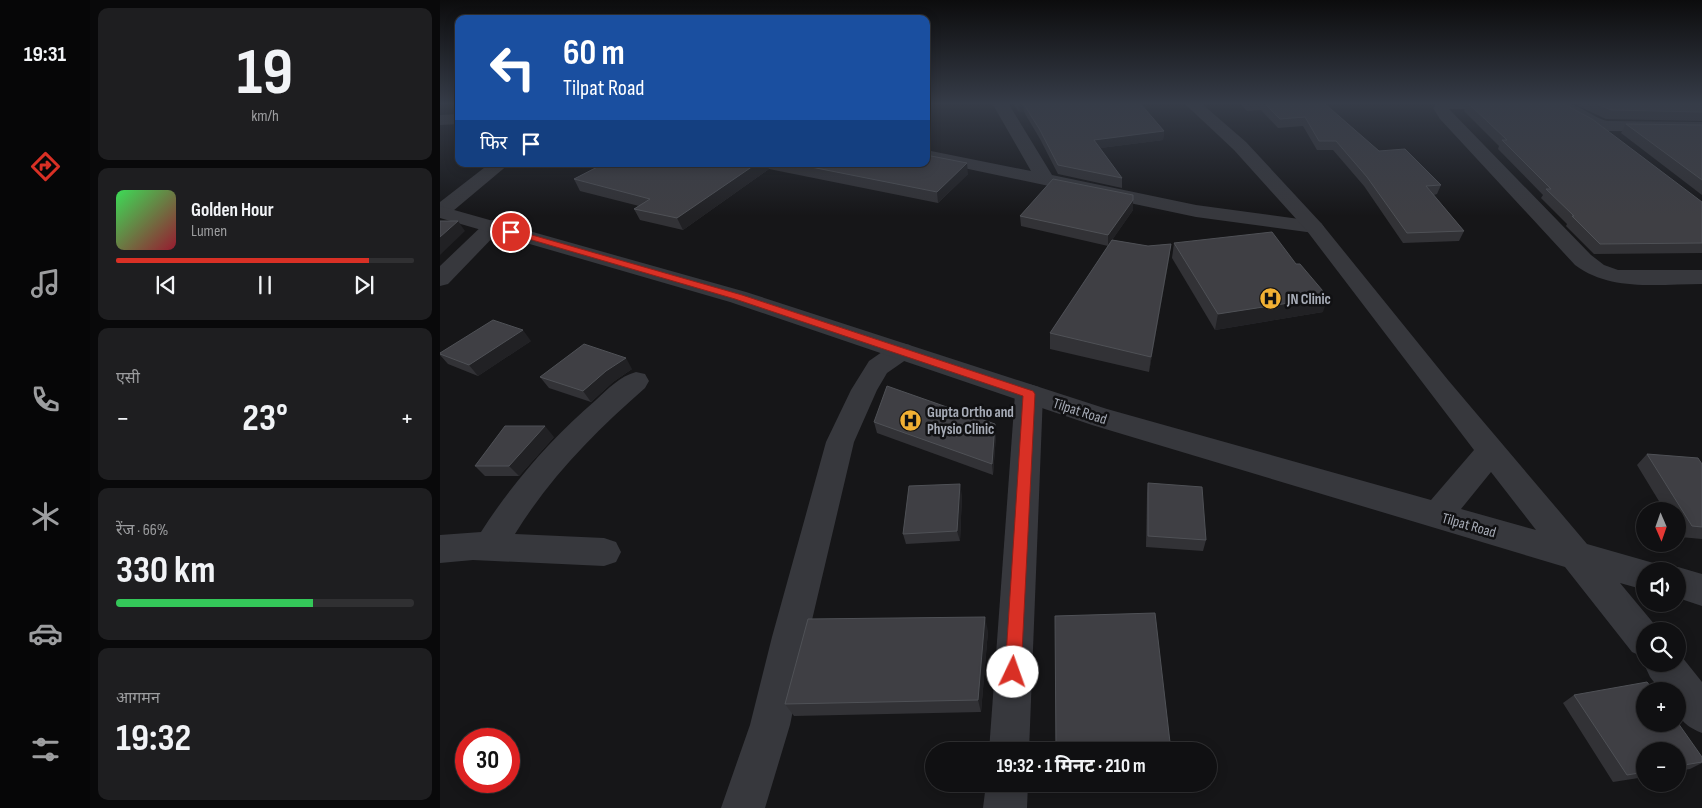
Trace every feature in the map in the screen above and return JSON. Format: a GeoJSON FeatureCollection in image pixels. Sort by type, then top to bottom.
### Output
{"type":"FeatureCollection","features":[{"type":"Feature","properties":{"kind":"street"},"geometry":{"type":"LineString","coordinates":[[1022,141],[1045,180]]}},
{"type":"Feature","properties":{"kind":"street"},"geometry":{"type":"LineString","coordinates":[[1234,141],[1314,226],[1491,450],[1636,629]]}},
{"type":"Feature","properties":{"kind":"street"},"geometry":{"type":"LineString","coordinates":[[1469,141],[1583,260],[1596,270],[1607,275],[1628,278],[1702,277]]}},
{"type":"Feature","properties":{"kind":"street"},"geometry":{"type":"LineString","coordinates":[[930,156],[1196,211],[1314,226]]}},
{"type":"Feature","properties":{"kind":"street"},"geometry":{"type":"LineString","coordinates":[[440,212],[496,167]]}},
{"type":"Feature","properties":{"kind":"street","name":"Tilpat Road"},"geometry":{"type":"LineString","coordinates":[[440,212],[738,297],[1102,418],[1580,558],[1636,573]]}},
{"type":"Feature","properties":{"kind":"street"},"geometry":{"type":"LineString","coordinates":[[440,279],[493,226]]}},
{"type":"Feature","properties":{"kind":"street"},"geometry":{"type":"LineString","coordinates":[[743,808],[770,725],[790,637],[840,442],[864,390],[878,367],[901,351]]}},
{"type":"Feature","properties":{"kind":"street"},"geometry":{"type":"LineString","coordinates":[[490,547],[508,515],[537,477],[594,416],[636,381]]}},
{"type":"Feature","properties":{"kind":"street"},"geometry":{"type":"LineString","coordinates":[[1010,742],[1029,394]]}},
{"type":"Feature","properties":{"kind":"street"},"geometry":{"type":"LineString","coordinates":[[1438,516],[1491,450]]}},
{"type":"Feature","properties":{"kind":"street"},"geometry":{"type":"LineString","coordinates":[[440,549],[473,546],[604,552]]}},
{"type":"Feature","properties":{"kind":"street"},"geometry":{"type":"LineString","coordinates":[[1686,585],[1702,590]]}},
{"type":"Feature","properties":{"kind":"street"},"geometry":{"type":"LineString","coordinates":[[1669,672],[1702,713]]}},
{"type":"Feature","properties":{"kind":"street"},"geometry":{"type":"LineString","coordinates":[[1005,808],[1006,792]]}},
{"type":"Feature","properties":{"kind":"building"},"geometry":{"type":"Polygon","coordinates":[[[1046,141],[1095,141],[1122,178],[1058,165],[1046,141]]]}},
{"type":"Feature","properties":{"kind":"building"},"geometry":{"type":"Polygon","coordinates":[[[1319,141],[1367,141],[1379,151],[1405,149],[1441,185],[1426,186],[1464,231],[1407,233],[1367,177],[1336,141],[1319,141]]]}},
{"type":"Feature","properties":{"kind":"building"},"geometry":{"type":"Polygon","coordinates":[[[1503,141],[1621,141],[1702,202],[1702,243],[1600,244],[1546,189],[1551,189],[1503,141]]]}},
{"type":"Feature","properties":{"kind":"building"},"geometry":{"type":"Polygon","coordinates":[[[1649,141],[1702,141],[1702,180],[1649,141]]]}},
{"type":"Feature","properties":{"kind":"building"},"geometry":{"type":"Polygon","coordinates":[[[930,156],[967,163],[937,192],[811,167],[930,167],[930,156]]]}},
{"type":"Feature","properties":{"kind":"building"},"geometry":{"type":"Polygon","coordinates":[[[597,167],[752,167],[677,218],[634,209],[650,199],[574,179],[597,167]]]}},
{"type":"Feature","properties":{"kind":"building"},"geometry":{"type":"Polygon","coordinates":[[[1053,179],[1133,195],[1133,200],[1108,235],[1020,216],[1053,179]]]}},
{"type":"Feature","properties":{"kind":"building"},"geometry":{"type":"Polygon","coordinates":[[[440,221],[458,221],[440,237],[440,221]]]}},
{"type":"Feature","properties":{"kind":"building"},"geometry":{"type":"Polygon","coordinates":[[[1272,232],[1296,264],[1300,264],[1328,297],[1218,314],[1174,243],[1272,232]]]}},
{"type":"Feature","properties":{"kind":"building"},"geometry":{"type":"Polygon","coordinates":[[[1112,240],[1148,246],[1171,244],[1151,357],[1050,333],[1112,240]]]}},
{"type":"Feature","properties":{"kind":"building"},"geometry":{"type":"Polygon","coordinates":[[[493,320],[523,330],[469,365],[440,354],[440,353],[493,320]]]}},
{"type":"Feature","properties":{"kind":"building"},"geometry":{"type":"Polygon","coordinates":[[[584,344],[626,358],[606,371],[583,391],[540,377],[584,344]]]}},
{"type":"Feature","properties":{"kind":"building"},"geometry":{"type":"Polygon","coordinates":[[[887,386],[995,424],[992,464],[874,422],[887,386]]]}},
{"type":"Feature","properties":{"kind":"building"},"geometry":{"type":"Polygon","coordinates":[[[505,426],[545,426],[509,466],[475,466],[505,426]]]}},
{"type":"Feature","properties":{"kind":"building"},"geometry":{"type":"Polygon","coordinates":[[[1647,454],[1698,458],[1702,464],[1702,527],[1692,526],[1686,516],[1686,502],[1677,502],[1647,454]]]}},
{"type":"Feature","properties":{"kind":"building"},"geometry":{"type":"Polygon","coordinates":[[[1148,483],[1202,487],[1206,540],[1148,536],[1148,483]]]}},
{"type":"Feature","properties":{"kind":"building"},"geometry":{"type":"Polygon","coordinates":[[[960,484],[957,531],[903,534],[909,486],[960,484]]]}},
{"type":"Feature","properties":{"kind":"building"},"geometry":{"type":"Polygon","coordinates":[[[1155,613],[1170,742],[1056,742],[1055,616],[1155,613]]]}},
{"type":"Feature","properties":{"kind":"building"},"geometry":{"type":"Polygon","coordinates":[[[985,617],[978,700],[785,704],[808,619],[985,617]]]}},
{"type":"Feature","properties":{"kind":"building"},"geometry":{"type":"Polygon","coordinates":[[[1636,684],[1636,732],[1684,732],[1702,757],[1702,762],[1686,765],[1686,742],[1636,742],[1636,774],[1627,775],[1574,695],[1636,684]]]}},
{"type":"Feature","properties":{"kind":"place","name":"JN Clinic"},"geometry":{"type":"Point","coordinates":[1271,299]}},
{"type":"Feature","properties":{"kind":"place","name":"Gupta Ortho and Physio Clinic"},"geometry":{"type":"Point","coordinates":[911,421]}},
{"type":"Feature","properties":{"kind":"route"},"geometry":{"type":"LineString","coordinates":[[511,232],[738,297],[1029,394],[1013,672]]}}]}
